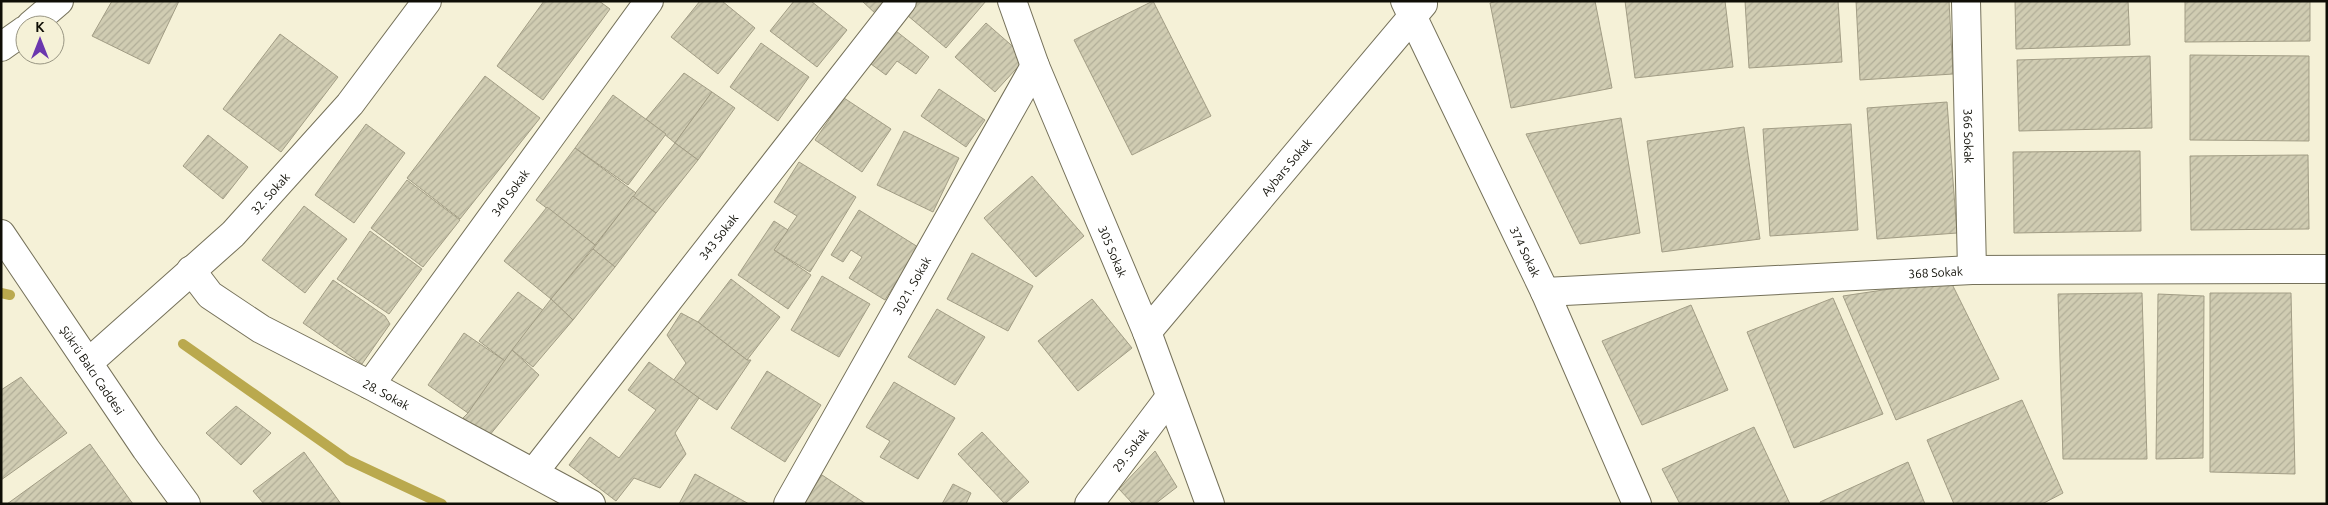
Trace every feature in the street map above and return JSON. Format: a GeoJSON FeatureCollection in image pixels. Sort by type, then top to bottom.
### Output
{"type":"FeatureCollection","features":[{"type":"Feature","properties":{"kind":"street"},"geometry":{"type":"LineString","coordinates":[[43,15],[59,1]]}},
{"type":"Feature","properties":{"kind":"street","name":"32. Sokak"},"geometry":{"type":"LineString","coordinates":[[88,363],[233,234],[350,104],[427,1]]}},
{"type":"Feature","properties":{"kind":"street","name":"340 Sokak"},"geometry":{"type":"LineString","coordinates":[[370,385],[649,1]]}},
{"type":"Feature","properties":{"kind":"street","name":"343 Sokak"},"geometry":{"type":"LineString","coordinates":[[534,472],[902,1]]}},
{"type":"Feature","properties":{"kind":"street","name":"305 Sokak"},"geometry":{"type":"LineString","coordinates":[[1012,1],[1035,66],[1147,332],[1210,504]]}},
{"type":"Feature","properties":{"kind":"street","name":"366 Sokak"},"geometry":{"type":"LineString","coordinates":[[1966,1],[1972,270]]}},
{"type":"Feature","properties":{"kind":"street","name":"374 Sokak"},"geometry":{"type":"LineString","coordinates":[[1414,7],[1545,292],[1637,504]]}},
{"type":"Feature","properties":{"kind":"street","name":"Aybars Sokak"},"geometry":{"type":"LineString","coordinates":[[1147,332],[1414,7]]}},
{"type":"Feature","properties":{"kind":"street"},"geometry":{"type":"LineString","coordinates":[[1,46],[15,37]]}},
{"type":"Feature","properties":{"kind":"street","name":"3021. Sokak"},"geometry":{"type":"LineString","coordinates":[[788,504],[1035,66]]}},
{"type":"Feature","properties":{"kind":"street","name":"Şükrü Balcı Caddesi"},"geometry":{"type":"LineString","coordinates":[[1,234],[146,449],[186,504]]}},
{"type":"Feature","properties":{"kind":"street","name":"368 Sokak"},"geometry":{"type":"LineString","coordinates":[[1545,292],[1972,270],[2327,269]]}},
{"type":"Feature","properties":{"kind":"street","name":"28. Sokak"},"geometry":{"type":"LineString","coordinates":[[191,270],[210,295],[261,329],[370,385],[591,504]]}},
{"type":"Feature","properties":{"kind":"street","name":"29. Sokak"},"geometry":{"type":"LineString","coordinates":[[1089,504],[1170,397]]}},
{"type":"Feature","properties":{"kind":"building"},"geometry":{"type":"Polygon","coordinates":[[[112,1],[179,1],[149,64],[92,36],[112,1]]]}},
{"type":"Feature","properties":{"kind":"building"},"geometry":{"type":"Polygon","coordinates":[[[544,1],[599,1],[610,9],[543,100],[497,66],[544,1]]]}},
{"type":"Feature","properties":{"kind":"building"},"geometry":{"type":"Polygon","coordinates":[[[700,1],[722,1],[755,28],[718,74],[671,37],[700,1]]]}},
{"type":"Feature","properties":{"kind":"building"},"geometry":{"type":"Polygon","coordinates":[[[794,1],[811,1],[847,30],[817,67],[770,31],[794,1]]]}},
{"type":"Feature","properties":{"kind":"building"},"geometry":{"type":"Polygon","coordinates":[[[862,1],[888,1],[876,14],[862,1]]]}},
{"type":"Feature","properties":{"kind":"building"},"geometry":{"type":"Polygon","coordinates":[[[919,1],[986,1],[946,48],[907,15],[919,1]]]}},
{"type":"Feature","properties":{"kind":"building"},"geometry":{"type":"Polygon","coordinates":[[[1153,1],[1211,116],[1132,155],[1074,40],[1153,1]]]}},
{"type":"Feature","properties":{"kind":"building"},"geometry":{"type":"Polygon","coordinates":[[[1497,1],[1595,1],[1612,88],[1511,108],[1490,3],[1497,1]]]}},
{"type":"Feature","properties":{"kind":"building"},"geometry":{"type":"Polygon","coordinates":[[[1625,1],[1725,1],[1733,67],[1635,78],[1625,1]]]}},
{"type":"Feature","properties":{"kind":"building"},"geometry":{"type":"Polygon","coordinates":[[[1745,1],[1838,1],[1842,62],[1749,68],[1745,1]]]}},
{"type":"Feature","properties":{"kind":"building"},"geometry":{"type":"Polygon","coordinates":[[[1856,1],[1949,1],[1953,74],[1860,80],[1856,1]]]}},
{"type":"Feature","properties":{"kind":"building"},"geometry":{"type":"Polygon","coordinates":[[[2015,1],[2128,1],[2130,45],[2016,49],[2015,1]]]}},
{"type":"Feature","properties":{"kind":"building"},"geometry":{"type":"Polygon","coordinates":[[[2185,1],[2310,1],[2310,41],[2185,42],[2185,1]]]}},
{"type":"Feature","properties":{"kind":"building"},"geometry":{"type":"Polygon","coordinates":[[[986,23],[1026,58],[995,92],[955,57],[986,23]]]}},
{"type":"Feature","properties":{"kind":"building"},"geometry":{"type":"Polygon","coordinates":[[[896,31],[929,57],[916,74],[897,61],[886,75],[871,64],[896,31]]]}},
{"type":"Feature","properties":{"kind":"building"},"geometry":{"type":"Polygon","coordinates":[[[280,34],[338,77],[281,152],[223,109],[280,34]]]}},
{"type":"Feature","properties":{"kind":"building"},"geometry":{"type":"Polygon","coordinates":[[[761,43],[809,77],[778,121],[730,87],[761,43]]]}},
{"type":"Feature","properties":{"kind":"building"},"geometry":{"type":"Polygon","coordinates":[[[2190,55],[2309,56],[2309,141],[2190,140],[2190,55]]]}},
{"type":"Feature","properties":{"kind":"building"},"geometry":{"type":"Polygon","coordinates":[[[2150,56],[2152,128],[2019,131],[2017,60],[2150,56]]]}},
{"type":"Feature","properties":{"kind":"building"},"geometry":{"type":"Polygon","coordinates":[[[684,73],[712,92],[675,143],[646,119],[684,73]]]}},
{"type":"Feature","properties":{"kind":"building"},"geometry":{"type":"Polygon","coordinates":[[[485,76],[540,118],[460,219],[407,178],[485,76]]]}},
{"type":"Feature","properties":{"kind":"building"},"geometry":{"type":"Polygon","coordinates":[[[939,89],[985,120],[966,147],[921,116],[939,89]]]}},
{"type":"Feature","properties":{"kind":"building"},"geometry":{"type":"Polygon","coordinates":[[[712,92],[735,108],[698,160],[675,143],[712,92]]]}},
{"type":"Feature","properties":{"kind":"building"},"geometry":{"type":"Polygon","coordinates":[[[613,95],[666,134],[628,185],[575,148],[613,95]]]}},
{"type":"Feature","properties":{"kind":"building"},"geometry":{"type":"Polygon","coordinates":[[[844,98],[891,129],[862,172],[815,140],[844,98]]]}},
{"type":"Feature","properties":{"kind":"building"},"geometry":{"type":"Polygon","coordinates":[[[1947,102],[1957,233],[1877,239],[1867,108],[1947,102]]]}},
{"type":"Feature","properties":{"kind":"building"},"geometry":{"type":"Polygon","coordinates":[[[1621,118],[1640,233],[1580,244],[1526,134],[1621,118]]]}},
{"type":"Feature","properties":{"kind":"building"},"geometry":{"type":"Polygon","coordinates":[[[366,124],[405,153],[354,223],[315,195],[366,124]]]}},
{"type":"Feature","properties":{"kind":"building"},"geometry":{"type":"Polygon","coordinates":[[[1851,124],[1858,230],[1770,236],[1763,129],[1851,124]]]}},
{"type":"Feature","properties":{"kind":"building"},"geometry":{"type":"Polygon","coordinates":[[[1744,127],[1760,239],[1662,252],[1647,141],[1744,127]]]}},
{"type":"Feature","properties":{"kind":"building"},"geometry":{"type":"Polygon","coordinates":[[[904,131],[959,158],[933,212],[877,185],[904,131]]]}},
{"type":"Feature","properties":{"kind":"building"},"geometry":{"type":"Polygon","coordinates":[[[208,135],[248,167],[223,199],[183,166],[208,135]]]}},
{"type":"Feature","properties":{"kind":"building"},"geometry":{"type":"Polygon","coordinates":[[[675,143],[698,160],[656,213],[633,196],[675,143]]]}},
{"type":"Feature","properties":{"kind":"building"},"geometry":{"type":"Polygon","coordinates":[[[575,148],[636,193],[595,245],[536,200],[575,148]]]}},
{"type":"Feature","properties":{"kind":"building"},"geometry":{"type":"Polygon","coordinates":[[[2140,151],[2141,231],[2014,233],[2013,152],[2140,151]]]}},
{"type":"Feature","properties":{"kind":"building"},"geometry":{"type":"Polygon","coordinates":[[[2308,155],[2309,229],[2191,230],[2190,156],[2308,155]]]}},
{"type":"Feature","properties":{"kind":"building"},"geometry":{"type":"Polygon","coordinates":[[[799,162],[856,197],[810,272],[774,250],[797,216],[774,202],[799,162]]]}},
{"type":"Feature","properties":{"kind":"building"},"geometry":{"type":"Polygon","coordinates":[[[1032,176],[1084,236],[1036,277],[984,218],[1032,176]]]}},
{"type":"Feature","properties":{"kind":"building"},"geometry":{"type":"Polygon","coordinates":[[[407,180],[460,220],[423,267],[371,228],[407,180]]]}},
{"type":"Feature","properties":{"kind":"building"},"geometry":{"type":"Polygon","coordinates":[[[633,196],[656,213],[615,267],[593,249],[633,196]]]}},
{"type":"Feature","properties":{"kind":"building"},"geometry":{"type":"Polygon","coordinates":[[[304,206],[347,239],[305,293],[262,260],[304,206]]]}},
{"type":"Feature","properties":{"kind":"building"},"geometry":{"type":"Polygon","coordinates":[[[547,207],[595,245],[551,299],[504,261],[547,207]]]}},
{"type":"Feature","properties":{"kind":"building"},"geometry":{"type":"Polygon","coordinates":[[[859,210],[918,247],[885,300],[849,278],[862,257],[851,250],[843,262],[831,255],[859,210]]]}},
{"type":"Feature","properties":{"kind":"building"},"geometry":{"type":"Polygon","coordinates":[[[774,221],[788,230],[774,250],[811,275],[788,309],[738,275],[774,221]]]}},
{"type":"Feature","properties":{"kind":"building"},"geometry":{"type":"Polygon","coordinates":[[[370,231],[422,269],[389,314],[337,279],[370,231]]]}},
{"type":"Feature","properties":{"kind":"building"},"geometry":{"type":"Polygon","coordinates":[[[593,249],[615,267],[573,320],[551,299],[593,249]]]}},
{"type":"Feature","properties":{"kind":"building"},"geometry":{"type":"Polygon","coordinates":[[[972,253],[1033,286],[1008,331],[947,299],[972,253]]]}},
{"type":"Feature","properties":{"kind":"building"},"geometry":{"type":"Polygon","coordinates":[[[822,276],[870,304],[839,357],[791,330],[822,276]]]}},
{"type":"Feature","properties":{"kind":"building"},"geometry":{"type":"Polygon","coordinates":[[[731,279],[780,317],[747,360],[698,322],[731,279]]]}},
{"type":"Feature","properties":{"kind":"building"},"geometry":{"type":"Polygon","coordinates":[[[333,280],[385,316],[390,324],[362,364],[303,323],[333,280]]]}},
{"type":"Feature","properties":{"kind":"building"},"geometry":{"type":"Polygon","coordinates":[[[1950,280],[1999,379],[1896,420],[1843,296],[1950,280]]]}},
{"type":"Feature","properties":{"kind":"building"},"geometry":{"type":"Polygon","coordinates":[[[518,292],[544,311],[505,361],[479,341],[518,292]]]}},
{"type":"Feature","properties":{"kind":"building"},"geometry":{"type":"Polygon","coordinates":[[[2142,293],[2147,459],[2063,459],[2058,294],[2142,293]]]}},
{"type":"Feature","properties":{"kind":"building"},"geometry":{"type":"Polygon","coordinates":[[[2210,293],[2291,293],[2295,474],[2210,472],[2210,293]]]}},
{"type":"Feature","properties":{"kind":"building"},"geometry":{"type":"Polygon","coordinates":[[[2158,294],[2204,296],[2203,458],[2156,459],[2158,294]]]}},
{"type":"Feature","properties":{"kind":"building"},"geometry":{"type":"Polygon","coordinates":[[[1833,298],[1883,414],[1794,448],[1747,332],[1833,298]]]}},
{"type":"Feature","properties":{"kind":"building"},"geometry":{"type":"Polygon","coordinates":[[[551,299],[573,320],[533,367],[512,350],[551,299]]]}},
{"type":"Feature","properties":{"kind":"building"},"geometry":{"type":"Polygon","coordinates":[[[1092,299],[1132,348],[1078,391],[1038,341],[1092,299]]]}},
{"type":"Feature","properties":{"kind":"building"},"geometry":{"type":"Polygon","coordinates":[[[1691,305],[1728,390],[1642,425],[1602,341],[1691,305]]]}},
{"type":"Feature","properties":{"kind":"building"},"geometry":{"type":"Polygon","coordinates":[[[937,309],[985,337],[955,385],[908,357],[937,309]]]}},
{"type":"Feature","properties":{"kind":"building"},"geometry":{"type":"Polygon","coordinates":[[[681,313],[698,322],[747,360],[751,360],[717,410],[673,381],[686,363],[667,335],[681,313]]]}},
{"type":"Feature","properties":{"kind":"building"},"geometry":{"type":"Polygon","coordinates":[[[464,333],[505,361],[468,413],[428,385],[464,333]]]}},
{"type":"Feature","properties":{"kind":"building"},"geometry":{"type":"Polygon","coordinates":[[[512,350],[539,375],[489,436],[463,418],[512,350]]]}},
{"type":"Feature","properties":{"kind":"building"},"geometry":{"type":"Polygon","coordinates":[[[649,362],[699,398],[675,433],[686,454],[660,488],[634,478],[616,501],[569,465],[590,437],[619,458],[656,410],[628,390],[649,362]]]}},
{"type":"Feature","properties":{"kind":"building"},"geometry":{"type":"Polygon","coordinates":[[[767,371],[821,405],[785,462],[731,428],[767,371]]]}},
{"type":"Feature","properties":{"kind":"building"},"geometry":{"type":"Polygon","coordinates":[[[21,377],[67,433],[1,480],[1,390],[21,377]]]}},
{"type":"Feature","properties":{"kind":"building"},"geometry":{"type":"Polygon","coordinates":[[[894,382],[955,418],[918,479],[880,457],[890,441],[866,427],[894,382]]]}},
{"type":"Feature","properties":{"kind":"building"},"geometry":{"type":"Polygon","coordinates":[[[2022,400],[2063,493],[2042,504],[1954,504],[1927,440],[2022,400]]]}},
{"type":"Feature","properties":{"kind":"building"},"geometry":{"type":"Polygon","coordinates":[[[236,406],[271,433],[241,465],[206,433],[236,406]]]}},
{"type":"Feature","properties":{"kind":"building"},"geometry":{"type":"Polygon","coordinates":[[[1754,427],[1790,504],[1680,504],[1662,469],[1754,427]]]}},
{"type":"Feature","properties":{"kind":"building"},"geometry":{"type":"Polygon","coordinates":[[[982,432],[1029,482],[1005,504],[958,454],[982,432]]]}},
{"type":"Feature","properties":{"kind":"building"},"geometry":{"type":"Polygon","coordinates":[[[90,444],[133,504],[7,504],[90,444]]]}},
{"type":"Feature","properties":{"kind":"building"},"geometry":{"type":"Polygon","coordinates":[[[1155,451],[1177,487],[1155,504],[1133,504],[1119,489],[1155,451]]]}},
{"type":"Feature","properties":{"kind":"building"},"geometry":{"type":"Polygon","coordinates":[[[304,452],[341,504],[264,504],[253,491],[304,452]]]}},
{"type":"Feature","properties":{"kind":"building"},"geometry":{"type":"Polygon","coordinates":[[[1908,462],[1925,504],[1821,504],[1820,502],[1908,462]]]}},
{"type":"Feature","properties":{"kind":"building"},"geometry":{"type":"Polygon","coordinates":[[[695,474],[749,504],[679,504],[695,474]]]}},
{"type":"Feature","properties":{"kind":"building"},"geometry":{"type":"Polygon","coordinates":[[[822,475],[866,504],[803,504],[822,475]]]}},
{"type":"Feature","properties":{"kind":"building"},"geometry":{"type":"Polygon","coordinates":[[[953,484],[971,493],[966,504],[942,504],[953,484]]]}},
{"type":"Feature","properties":{"kind":"waterway"},"geometry":{"type":"LineString","coordinates":[[1,293],[10,295]]}},
{"type":"Feature","properties":{"kind":"waterway"},"geometry":{"type":"LineString","coordinates":[[183,344],[348,460],[442,504]]}}]}
